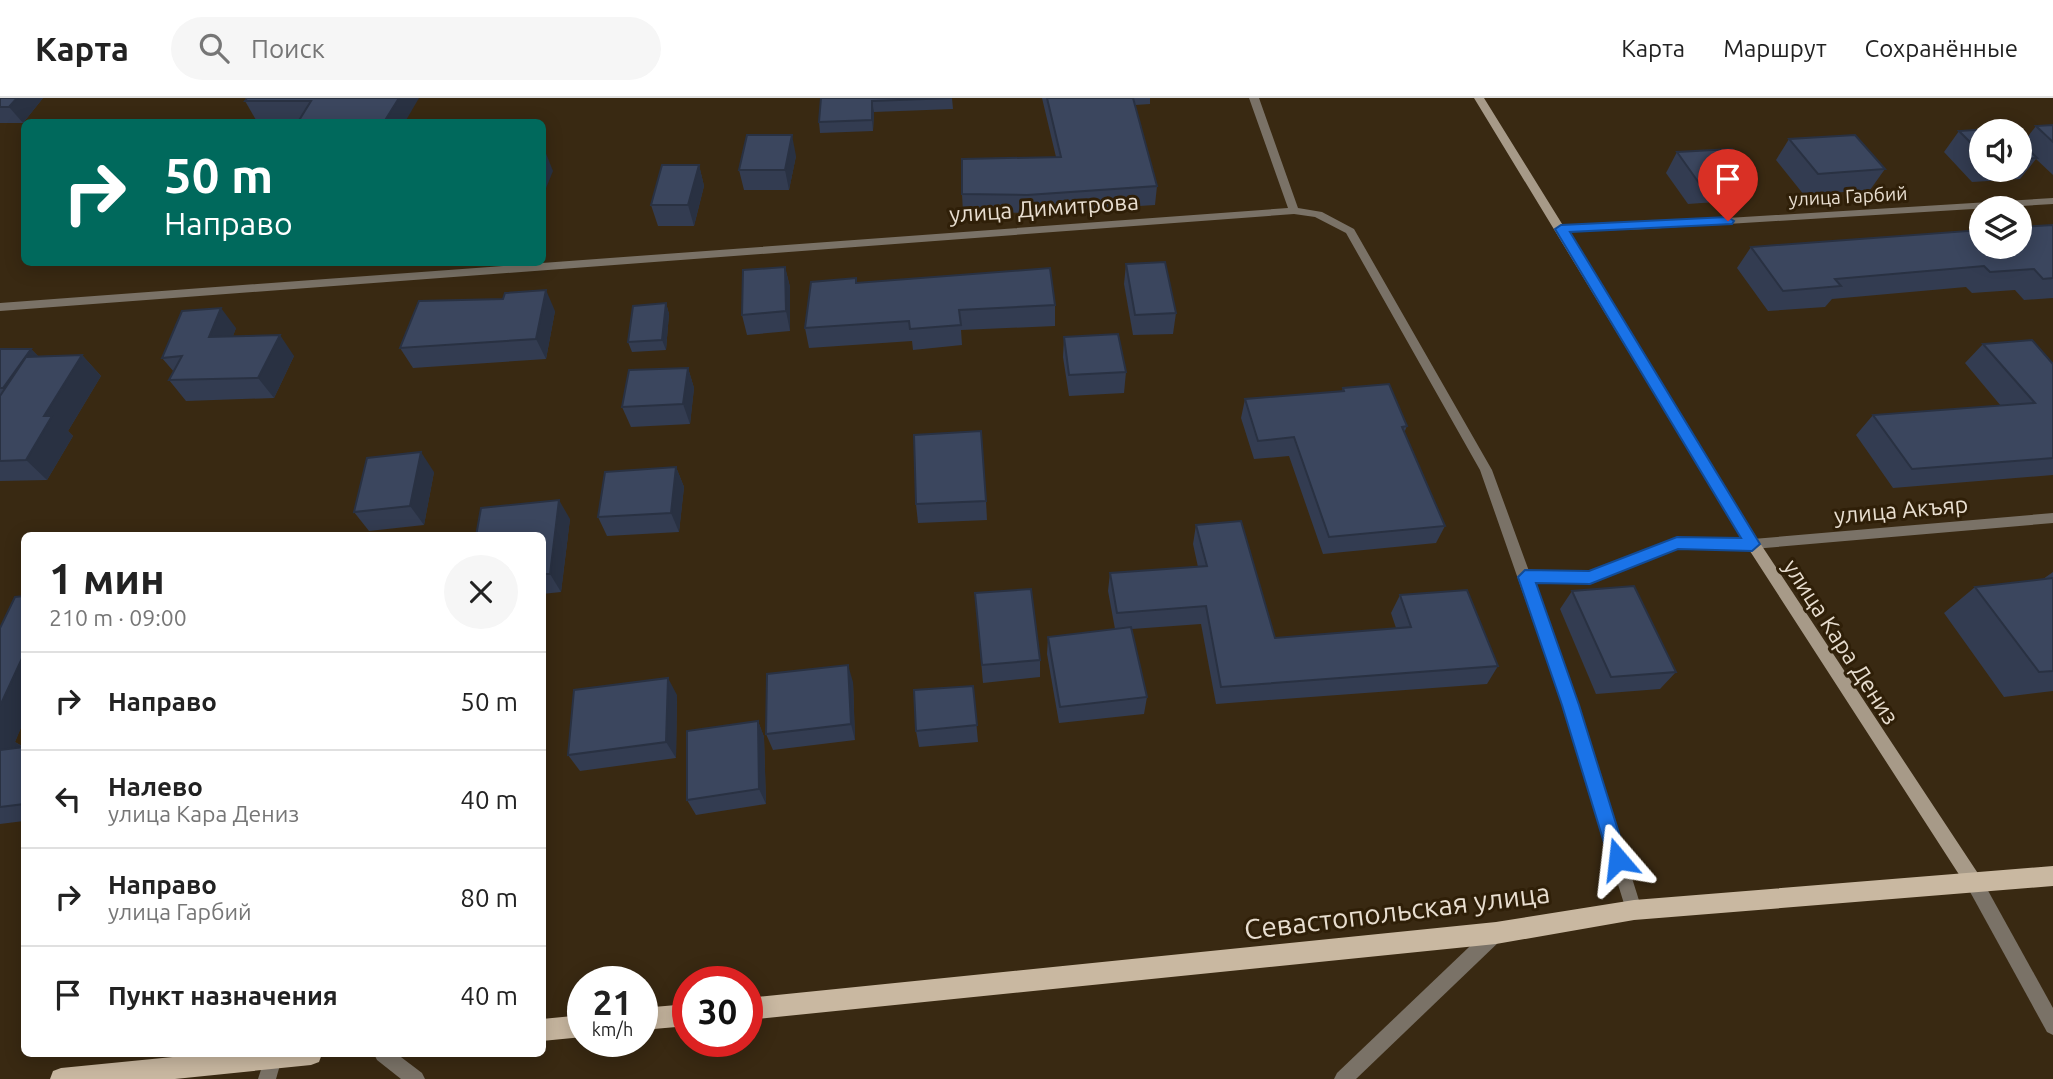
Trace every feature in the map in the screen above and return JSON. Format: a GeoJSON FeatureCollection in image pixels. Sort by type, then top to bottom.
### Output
{"type":"FeatureCollection","features":[{"type":"Feature","properties":{"kind":"main road","name":"улица Кара Дениз"},"geometry":{"type":"LineString","coordinates":[[1479,98],[1752,544],[1975,884]]}},
{"type":"Feature","properties":{"kind":"main road","name":"Севастопольская улица"},"geometry":{"type":"LineString","coordinates":[[763,1007],[1496,933],[1634,911],[2053,876]]}},
{"type":"Feature","properties":{"kind":"main road"},"geometry":{"type":"LineString","coordinates":[[546,1030],[567,1028]]}},
{"type":"Feature","properties":{"kind":"main road"},"geometry":{"type":"LineString","coordinates":[[61,1079],[270,1068],[302,1057]]}},
{"type":"Feature","properties":{"kind":"street"},"geometry":{"type":"LineString","coordinates":[[1254,98],[1294,211]]}},
{"type":"Feature","properties":{"kind":"street","name":"улица Гарбий"},"geometry":{"type":"LineString","coordinates":[[1561,229],[2053,201]]}},
{"type":"Feature","properties":{"kind":"street","name":"улица Димитрова"},"geometry":{"type":"LineString","coordinates":[[0,307],[1294,211],[1318,214],[1350,231],[1486,470],[1570,705],[1634,911]]}},
{"type":"Feature","properties":{"kind":"street","name":"улица Акъяр"},"geometry":{"type":"LineString","coordinates":[[1525,577],[1590,577],[1677,543],[1752,544],[2053,518]]}},
{"type":"Feature","properties":{"kind":"street"},"geometry":{"type":"LineString","coordinates":[[1975,884],[2053,1026]]}},
{"type":"Feature","properties":{"kind":"street"},"geometry":{"type":"LineString","coordinates":[[1343,1079],[1496,933]]}},
{"type":"Feature","properties":{"kind":"street"},"geometry":{"type":"LineString","coordinates":[[387,1057],[416,1079]]}},
{"type":"Feature","properties":{"kind":"building"},"geometry":{"type":"Polygon","coordinates":[[[0,98],[17,98],[9,107],[0,107],[0,98]]]}},
{"type":"Feature","properties":{"kind":"building"},"geometry":{"type":"Polygon","coordinates":[[[247,98],[399,98],[386,119],[300,119],[311,101],[245,101],[247,98]]]}},
{"type":"Feature","properties":{"kind":"building"},"geometry":{"type":"Polygon","coordinates":[[[821,98],[952,98],[872,101],[872,120],[819,122],[821,98]]]}},
{"type":"Feature","properties":{"kind":"building"},"geometry":{"type":"Polygon","coordinates":[[[1047,98],[1133,98],[1157,186],[1027,195],[962,194],[962,159],[1061,157],[1047,98]]]}},
{"type":"Feature","properties":{"kind":"building"},"geometry":{"type":"Polygon","coordinates":[[[2053,125],[2053,142],[2036,126],[2053,125]]]}},
{"type":"Feature","properties":{"kind":"building"},"geometry":{"type":"Polygon","coordinates":[[[1969,130],[1969,141],[1959,131],[1969,130]]]}},
{"type":"Feature","properties":{"kind":"building"},"geometry":{"type":"Polygon","coordinates":[[[747,135],[792,135],[785,170],[739,170],[747,135]]]}},
{"type":"Feature","properties":{"kind":"building"},"geometry":{"type":"Polygon","coordinates":[[[1855,135],[1885,169],[1818,174],[1789,139],[1855,135]]]}},
{"type":"Feature","properties":{"kind":"building"},"geometry":{"type":"Polygon","coordinates":[[[1732,149],[1756,179],[1699,183],[1677,152],[1732,149]]]}},
{"type":"Feature","properties":{"kind":"building"},"geometry":{"type":"Polygon","coordinates":[[[662,165],[699,165],[688,205],[651,205],[662,165]]]}},
{"type":"Feature","properties":{"kind":"building"},"geometry":{"type":"Polygon","coordinates":[[[2053,225],[2053,278],[2043,279],[2034,269],[1990,272],[1984,266],[1835,279],[1841,286],[1783,291],[1751,247],[1969,231],[1969,259],[2032,259],[2032,226],[2053,225]]]}},
{"type":"Feature","properties":{"kind":"building"},"geometry":{"type":"Polygon","coordinates":[[[1165,262],[1176,313],[1135,315],[1126,264],[1165,262]]]}},
{"type":"Feature","properties":{"kind":"building"},"geometry":{"type":"Polygon","coordinates":[[[785,267],[786,311],[742,315],[743,270],[785,267]]]}},
{"type":"Feature","properties":{"kind":"building"},"geometry":{"type":"Polygon","coordinates":[[[1050,268],[1055,305],[959,310],[961,325],[910,329],[909,321],[805,328],[811,282],[856,278],[856,283],[1050,268]]]}},
{"type":"Feature","properties":{"kind":"building"},"geometry":{"type":"Polygon","coordinates":[[[546,290],[536,339],[400,348],[419,301],[503,299],[505,293],[546,290]]]}},
{"type":"Feature","properties":{"kind":"building"},"geometry":{"type":"Polygon","coordinates":[[[666,303],[662,340],[628,342],[633,306],[666,303]]]}},
{"type":"Feature","properties":{"kind":"building"},"geometry":{"type":"Polygon","coordinates":[[[221,308],[209,337],[280,335],[258,378],[169,380],[182,356],[162,358],[182,311],[221,308]]]}},
{"type":"Feature","properties":{"kind":"building"},"geometry":{"type":"Polygon","coordinates":[[[1118,334],[1126,372],[1069,375],[1064,337],[1118,334]]]}},
{"type":"Feature","properties":{"kind":"building"},"geometry":{"type":"Polygon","coordinates":[[[2032,340],[2053,364],[2053,458],[1912,469],[1873,415],[2035,403],[1983,344],[2032,340]]]}},
{"type":"Feature","properties":{"kind":"building"},"geometry":{"type":"Polygon","coordinates":[[[0,349],[31,349],[3,388],[0,388],[0,349]]]}},
{"type":"Feature","properties":{"kind":"building"},"geometry":{"type":"Polygon","coordinates":[[[82,355],[44,416],[52,416],[26,460],[0,461],[0,396],[26,357],[82,355]]]}},
{"type":"Feature","properties":{"kind":"building"},"geometry":{"type":"Polygon","coordinates":[[[688,368],[683,404],[622,407],[629,370],[688,368]]]}},
{"type":"Feature","properties":{"kind":"building"},"geometry":{"type":"Polygon","coordinates":[[[1389,384],[1407,426],[1402,427],[1445,526],[1329,537],[1294,437],[1258,441],[1245,399],[1344,391],[1343,388],[1389,384]]]}},
{"type":"Feature","properties":{"kind":"building"},"geometry":{"type":"Polygon","coordinates":[[[981,431],[986,501],[916,504],[914,435],[981,431]]]}},
{"type":"Feature","properties":{"kind":"building"},"geometry":{"type":"Polygon","coordinates":[[[421,452],[410,506],[354,512],[367,458],[421,452]]]}},
{"type":"Feature","properties":{"kind":"building"},"geometry":{"type":"Polygon","coordinates":[[[676,467],[671,513],[598,517],[605,472],[676,467]]]}},
{"type":"Feature","properties":{"kind":"building"},"geometry":{"type":"Polygon","coordinates":[[[559,500],[550,574],[546,574],[546,532],[477,532],[481,508],[559,500]]]}},
{"type":"Feature","properties":{"kind":"building"},"geometry":{"type":"Polygon","coordinates":[[[1241,521],[1275,638],[1411,627],[1400,595],[1467,590],[1498,666],[1221,687],[1206,606],[1117,613],[1110,573],[1207,566],[1196,525],[1241,521]]]}},
{"type":"Feature","properties":{"kind":"building"},"geometry":{"type":"Polygon","coordinates":[[[2053,578],[2053,671],[2039,672],[1975,587],[2053,578]]]}},
{"type":"Feature","properties":{"kind":"building"},"geometry":{"type":"Polygon","coordinates":[[[1634,586],[1676,672],[1611,677],[1572,591],[1634,586]]]}},
{"type":"Feature","properties":{"kind":"building"},"geometry":{"type":"Polygon","coordinates":[[[1031,589],[1040,660],[982,665],[975,593],[1031,589]]]}},
{"type":"Feature","properties":{"kind":"building"},"geometry":{"type":"Polygon","coordinates":[[[21,596],[21,660],[0,706],[0,628],[15,597],[21,596]]]}},
{"type":"Feature","properties":{"kind":"building"},"geometry":{"type":"Polygon","coordinates":[[[1131,627],[1147,697],[1060,707],[1048,637],[1131,627]]]}},
{"type":"Feature","properties":{"kind":"building"},"geometry":{"type":"Polygon","coordinates":[[[848,665],[851,724],[766,734],[767,674],[848,665]]]}},
{"type":"Feature","properties":{"kind":"building"},"geometry":{"type":"Polygon","coordinates":[[[668,678],[666,742],[568,755],[574,690],[668,678]]]}},
{"type":"Feature","properties":{"kind":"building"},"geometry":{"type":"Polygon","coordinates":[[[973,686],[977,725],[916,731],[914,690],[973,686]]]}},
{"type":"Feature","properties":{"kind":"building"},"geometry":{"type":"Polygon","coordinates":[[[758,721],[759,789],[687,800],[687,731],[758,721]]]}},
{"type":"Feature","properties":{"kind":"building"},"geometry":{"type":"Polygon","coordinates":[[[21,747],[21,804],[0,807],[0,750],[21,747]]]}},
{"type":"Feature","properties":{"kind":"route"},"geometry":{"type":"LineString","coordinates":[[1618,859],[1570,705],[1525,577],[1590,577],[1677,543],[1752,544],[1561,229],[1728,221]]}}]}
